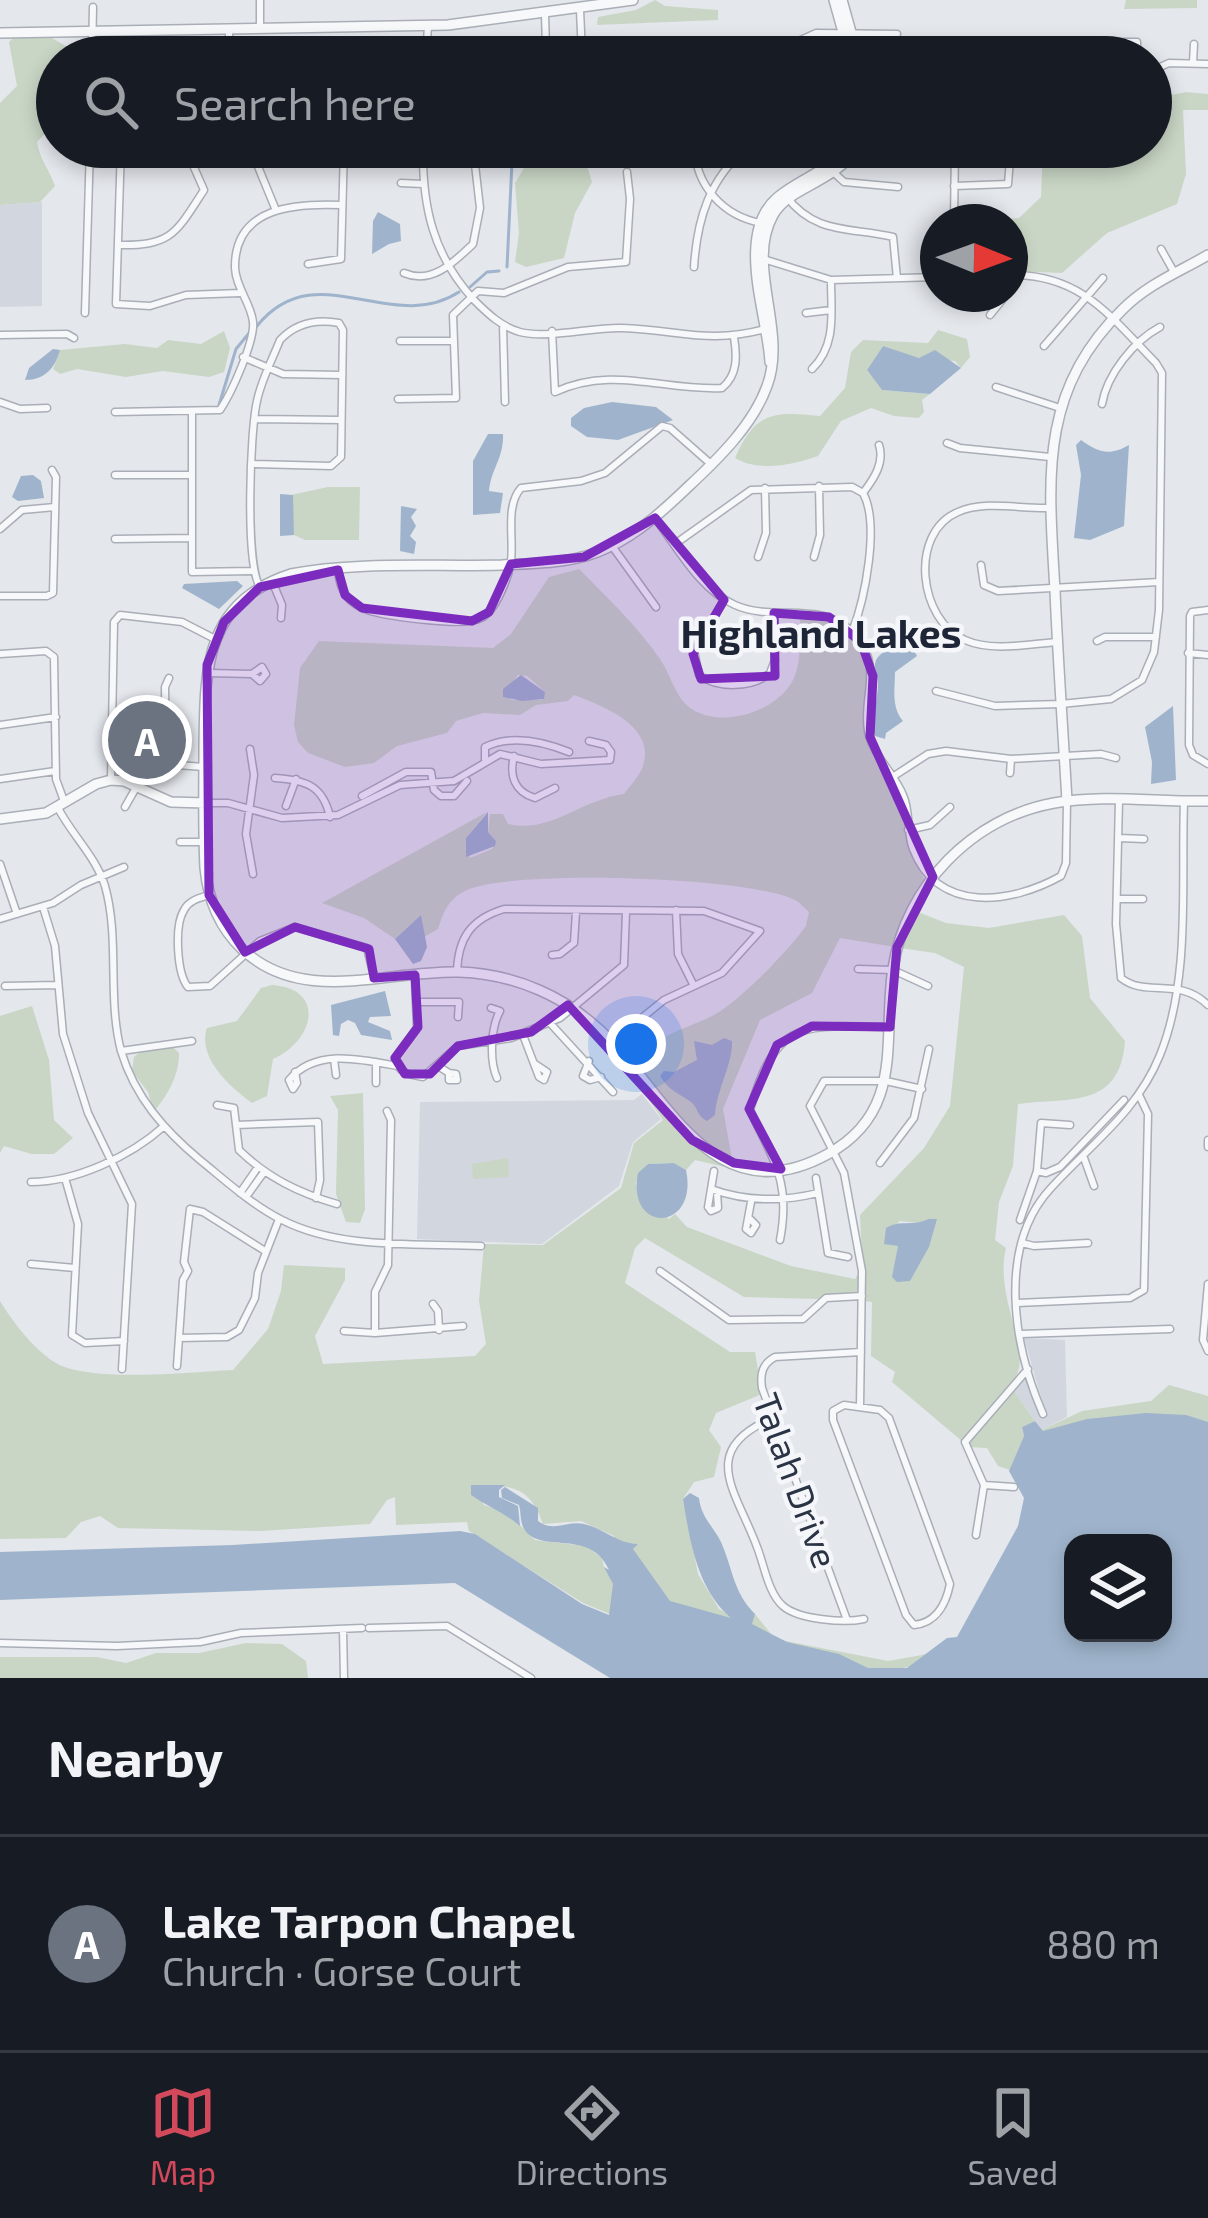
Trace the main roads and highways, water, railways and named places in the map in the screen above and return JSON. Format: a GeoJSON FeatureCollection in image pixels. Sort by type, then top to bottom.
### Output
{"type":"FeatureCollection","features":[{"type":"Feature","properties":{"kind":"water"},"geometry":{"type":"Polygon","coordinates":[[[378,212],[400,224],[401,241],[372,254],[373,221],[378,212]]]}},
{"type":"Feature","properties":{"kind":"water"},"geometry":{"type":"Polygon","coordinates":[[[883,346],[919,358],[935,350],[961,368],[930,394],[882,390],[867,370],[883,346]]]}},
{"type":"Feature","properties":{"kind":"water"},"geometry":{"type":"Polygon","coordinates":[[[53,349],[60,350],[48,372],[25,380],[29,368],[53,349]]]}},
{"type":"Feature","properties":{"kind":"water"},"geometry":{"type":"Polygon","coordinates":[[[612,402],[656,407],[673,420],[618,440],[587,437],[571,426],[571,418],[584,408],[612,402]]]}},
{"type":"Feature","properties":{"kind":"water"},"geometry":{"type":"Polygon","coordinates":[[[488,434],[503,434],[489,491],[503,493],[500,513],[473,515],[473,461],[488,434]]]}},
{"type":"Feature","properties":{"kind":"water"},"geometry":{"type":"Polygon","coordinates":[[[1081,440],[1105,451],[1129,445],[1124,526],[1090,540],[1074,538],[1081,475],[1076,445],[1081,440]]]}},
{"type":"Feature","properties":{"kind":"water"},"geometry":{"type":"Polygon","coordinates":[[[33,475],[41,481],[44,498],[18,501],[12,497],[21,476],[33,475]]]}},
{"type":"Feature","properties":{"kind":"water"},"geometry":{"type":"Polygon","coordinates":[[[280,494],[293,495],[294,535],[280,536],[280,494]]]}},
{"type":"Feature","properties":{"kind":"water"},"geometry":{"type":"Polygon","coordinates":[[[401,506],[417,509],[411,517],[416,526],[410,536],[416,542],[414,554],[400,551],[401,506]]]}},
{"type":"Feature","properties":{"kind":"water"},"geometry":{"type":"Polygon","coordinates":[[[237,581],[243,586],[219,609],[182,588],[184,584],[237,581]]]}},
{"type":"Feature","properties":{"kind":"water"},"geometry":{"type":"Polygon","coordinates":[[[909,642],[917,656],[895,672],[895,704],[903,721],[885,739],[875,736],[875,662],[886,650],[909,642]]]}},
{"type":"Feature","properties":{"kind":"water"},"geometry":{"type":"Polygon","coordinates":[[[521,675],[545,692],[544,699],[503,697],[503,689],[521,675]]]}},
{"type":"Feature","properties":{"kind":"water"},"geometry":{"type":"Polygon","coordinates":[[[1173,706],[1176,780],[1151,784],[1145,727],[1173,706]]]}},
{"type":"Feature","properties":{"kind":"water"},"geometry":{"type":"Polygon","coordinates":[[[488,812],[488,832],[495,846],[466,857],[466,838],[488,812]]]}},
{"type":"Feature","properties":{"kind":"water"},"geometry":{"type":"Polygon","coordinates":[[[421,915],[427,947],[421,961],[413,964],[395,939],[421,915]]]}},
{"type":"Feature","properties":{"kind":"water"},"geometry":{"type":"Polygon","coordinates":[[[385,991],[391,1016],[370,1017],[368,1022],[390,1031],[392,1040],[361,1035],[348,1020],[341,1024],[339,1036],[333,1035],[331,1005],[385,991]]]}},
{"type":"Feature","properties":{"kind":"water"},"geometry":{"type":"Polygon","coordinates":[[[724,1038],[732,1041],[730,1058],[715,1115],[707,1121],[660,1076],[697,1060],[694,1041],[712,1045],[724,1038]]]}},
{"type":"Feature","properties":{"kind":"water"},"geometry":{"type":"Polygon","coordinates":[[[674,1163],[686,1170],[682,1205],[673,1215],[651,1216],[637,1193],[638,1173],[648,1164],[674,1163]]]}},
{"type":"Feature","properties":{"kind":"water"},"geometry":{"type":"Polygon","coordinates":[[[937,1219],[929,1247],[910,1281],[897,1282],[892,1277],[898,1246],[884,1244],[886,1228],[937,1219]]]}},
{"type":"Feature","properties":{"kind":"water"},"geometry":{"type":"Polygon","coordinates":[[[1146,1413],[1186,1415],[1208,1422],[1208,1678],[610,1678],[455,1583],[0,1600],[0,1552],[233,1545],[460,1531],[475,1534],[582,1604],[609,1615],[613,1584],[600,1556],[528,1534],[519,1505],[502,1498],[505,1487],[538,1508],[538,1521],[544,1524],[584,1524],[638,1544],[633,1549],[670,1601],[731,1618],[711,1594],[697,1564],[683,1499],[690,1493],[699,1498],[721,1542],[738,1589],[755,1614],[752,1624],[787,1642],[839,1654],[868,1668],[907,1668],[947,1638],[957,1637],[1018,1526],[1024,1498],[1009,1471],[1024,1436],[1022,1427],[1035,1421],[1043,1431],[1087,1419],[1146,1413]]]}},
{"type":"Feature","properties":{"kind":"water"},"geometry":{"type":"Polygon","coordinates":[[[471,1485],[505,1485],[499,1497],[518,1506],[520,1526],[471,1495],[471,1485]]]}},
{"type":"Feature","properties":{"kind":"waterway"},"geometry":{"type":"LineString","coordinates":[[507,267],[512,168]]}},
{"type":"Feature","properties":{"kind":"waterway"},"geometry":{"type":"LineString","coordinates":[[470,287],[487,272],[499,271]]}},
{"type":"Feature","properties":{"kind":"waterway"},"geometry":{"type":"LineString","coordinates":[[257,326],[280,305],[304,296],[407,306],[433,303],[459,292]]}},
{"type":"Feature","properties":{"kind":"waterway"},"geometry":{"type":"LineString","coordinates":[[219,405],[236,349],[250,332]]}},
{"type":"Feature","properties":{"kind":"place","name":"Lake Tarpon Chapel"},"geometry":{"type":"Point","coordinates":[147,740]}},
{"type":"Feature","properties":{"kind":"district","name":"Highland Lakes"},"geometry":{"type":"Point","coordinates":[821,632]}}]}
